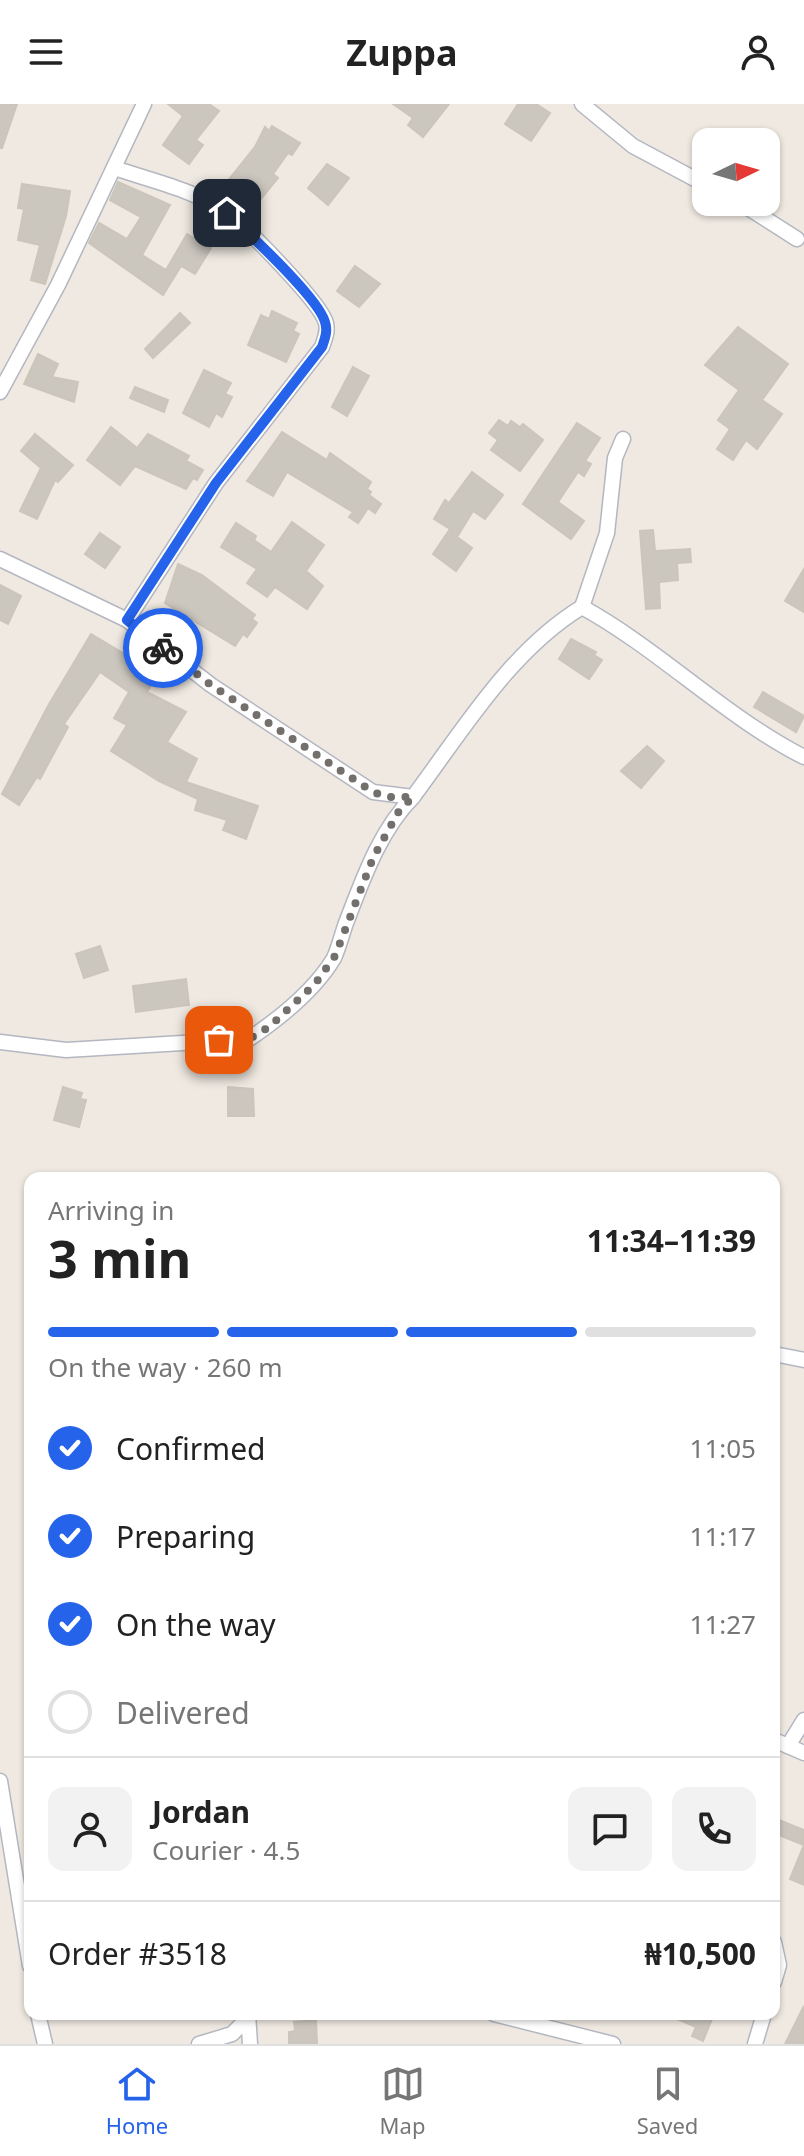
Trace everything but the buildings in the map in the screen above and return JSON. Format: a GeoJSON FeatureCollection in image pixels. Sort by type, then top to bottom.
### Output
{"type":"FeatureCollection","features":[{"type":"Feature","properties":{"kind":"street"},"geometry":{"type":"LineString","coordinates":[[0,392],[115,168],[144,104]]}},
{"type":"Feature","properties":{"kind":"street"},"geometry":{"type":"LineString","coordinates":[[582,104],[633,146],[692,178]]}},
{"type":"Feature","properties":{"kind":"street"},"geometry":{"type":"LineString","coordinates":[[115,168],[182,192],[227,213],[279,263],[325,319],[327,333],[322,347],[216,483],[127,620]]}},
{"type":"Feature","properties":{"kind":"street"},"geometry":{"type":"LineString","coordinates":[[761,216],[797,239]]}},
{"type":"Feature","properties":{"kind":"street"},"geometry":{"type":"LineString","coordinates":[[0,1042],[66,1050],[249,1039],[269,1027],[315,984],[335,956],[373,858],[399,811],[413,797],[507,672],[554,625],[582,607],[607,533],[612,473],[623,439]]}},
{"type":"Feature","properties":{"kind":"street"},"geometry":{"type":"LineString","coordinates":[[0,559],[127,620],[211,685],[373,792],[388,797],[413,797]]}},
{"type":"Feature","properties":{"kind":"street"},"geometry":{"type":"LineString","coordinates":[[582,607],[630,634],[666,666],[781,745],[804,757]]}},
{"type":"Feature","properties":{"kind":"street"},"geometry":{"type":"LineString","coordinates":[[780,1358],[804,1360]]}},
{"type":"Feature","properties":{"kind":"street"},"geometry":{"type":"LineString","coordinates":[[804,1720],[781,1743],[804,1753]]}},
{"type":"Feature","properties":{"kind":"street"},"geometry":{"type":"LineString","coordinates":[[0,1781],[5,1843],[24,1936]]}},
{"type":"Feature","properties":{"kind":"street"},"geometry":{"type":"LineString","coordinates":[[39,2020],[45,2044]]}},
{"type":"Feature","properties":{"kind":"street"},"geometry":{"type":"LineString","coordinates":[[199,2044],[232,2034],[244,2020]]}},
{"type":"Feature","properties":{"kind":"street"},"geometry":{"type":"LineString","coordinates":[[248,2020],[250,2044]]}},
{"type":"Feature","properties":{"kind":"street"},"geometry":{"type":"LineString","coordinates":[[518,2020],[613,2044]]}},
{"type":"Feature","properties":{"kind":"street"},"geometry":{"type":"LineString","coordinates":[[755,2044],[762,2020]]}},
{"type":"Feature","properties":{"kind":"way so far"},"geometry":{"type":"LineString","coordinates":[[163,648],[211,685],[373,792],[388,797],[413,797],[399,811],[373,858],[335,956],[315,984],[269,1027],[249,1039],[219,1040]]}},
{"type":"Feature","properties":{"kind":"route"},"geometry":{"type":"LineString","coordinates":[[163,648],[127,620],[216,483],[322,347],[327,333],[325,319],[279,263],[227,213]]}}]}
